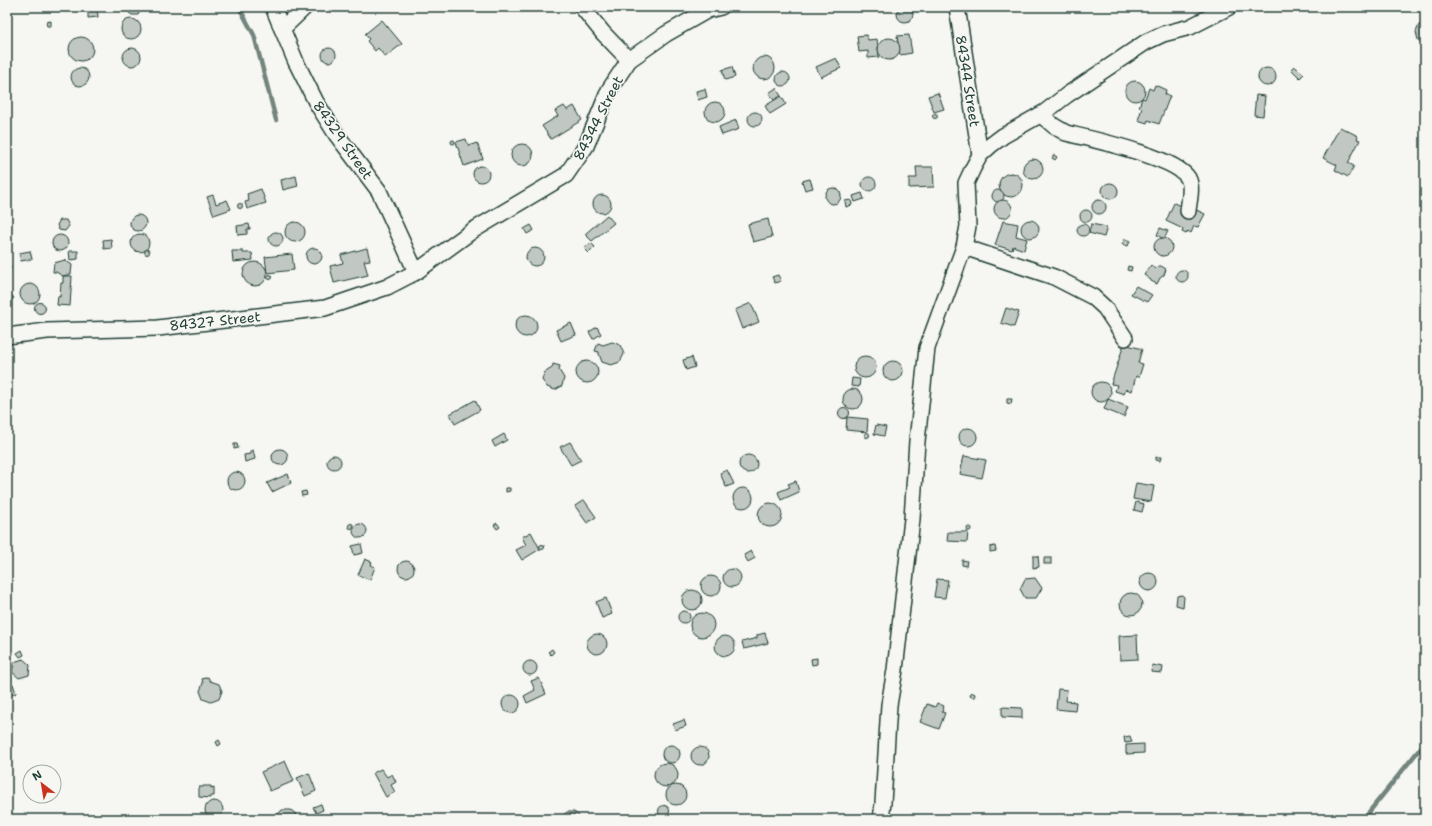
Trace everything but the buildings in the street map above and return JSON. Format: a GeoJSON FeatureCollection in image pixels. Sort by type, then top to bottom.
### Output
{"type":"FeatureCollection","features":[{"type":"Feature","properties":{"kind":"street","name":"84329 Street"},"geometry":{"type":"LineString","coordinates":[[273,7],[296,62],[316,102],[336,134],[379,191],[416,272]]}},
{"type":"Feature","properties":{"kind":"street"},"geometry":{"type":"LineString","coordinates":[[282,29],[305,7]]}},
{"type":"Feature","properties":{"kind":"street"},"geometry":{"type":"LineString","coordinates":[[582,7],[603,33],[629,60]]}},
{"type":"Feature","properties":{"kind":"street","name":"84344 Street"},"geometry":{"type":"LineString","coordinates":[[416,272],[472,231],[566,175],[586,146],[609,90],[629,60],[666,34],[708,10],[721,7]]}},
{"type":"Feature","properties":{"kind":"street","name":"84344 Street"},"geometry":{"type":"LineString","coordinates":[[957,7],[980,155]]}},
{"type":"Feature","properties":{"kind":"street"},"geometry":{"type":"LineString","coordinates":[[881,819],[889,705],[895,670],[912,519],[917,441],[927,348],[954,278],[964,247],[968,226],[966,183],[980,155],[1003,136],[1041,115],[1146,42],[1163,34],[1190,27],[1230,7]]}},
{"type":"Feature","properties":{"kind":"street"},"geometry":{"type":"LineString","coordinates":[[1041,115],[1054,126],[1066,133],[1150,155],[1183,171],[1191,188],[1188,211]]}},
{"type":"Feature","properties":{"kind":"street"},"geometry":{"type":"LineString","coordinates":[[964,247],[1054,277],[1092,297],[1105,308],[1125,338]]}},
{"type":"Feature","properties":{"kind":"street","name":"84327 Street"},"geometry":{"type":"LineString","coordinates":[[7,336],[47,331],[158,328],[325,308],[387,287],[416,272]]}},
{"type":"Feature","properties":{"kind":"waterway"},"geometry":{"type":"LineString","coordinates":[[239,7],[254,35],[276,120]]}},
{"type":"Feature","properties":{"kind":"waterway"},"geometry":{"type":"LineString","coordinates":[[1367,819],[1369,812],[1423,745],[1425,738]]}}]}
